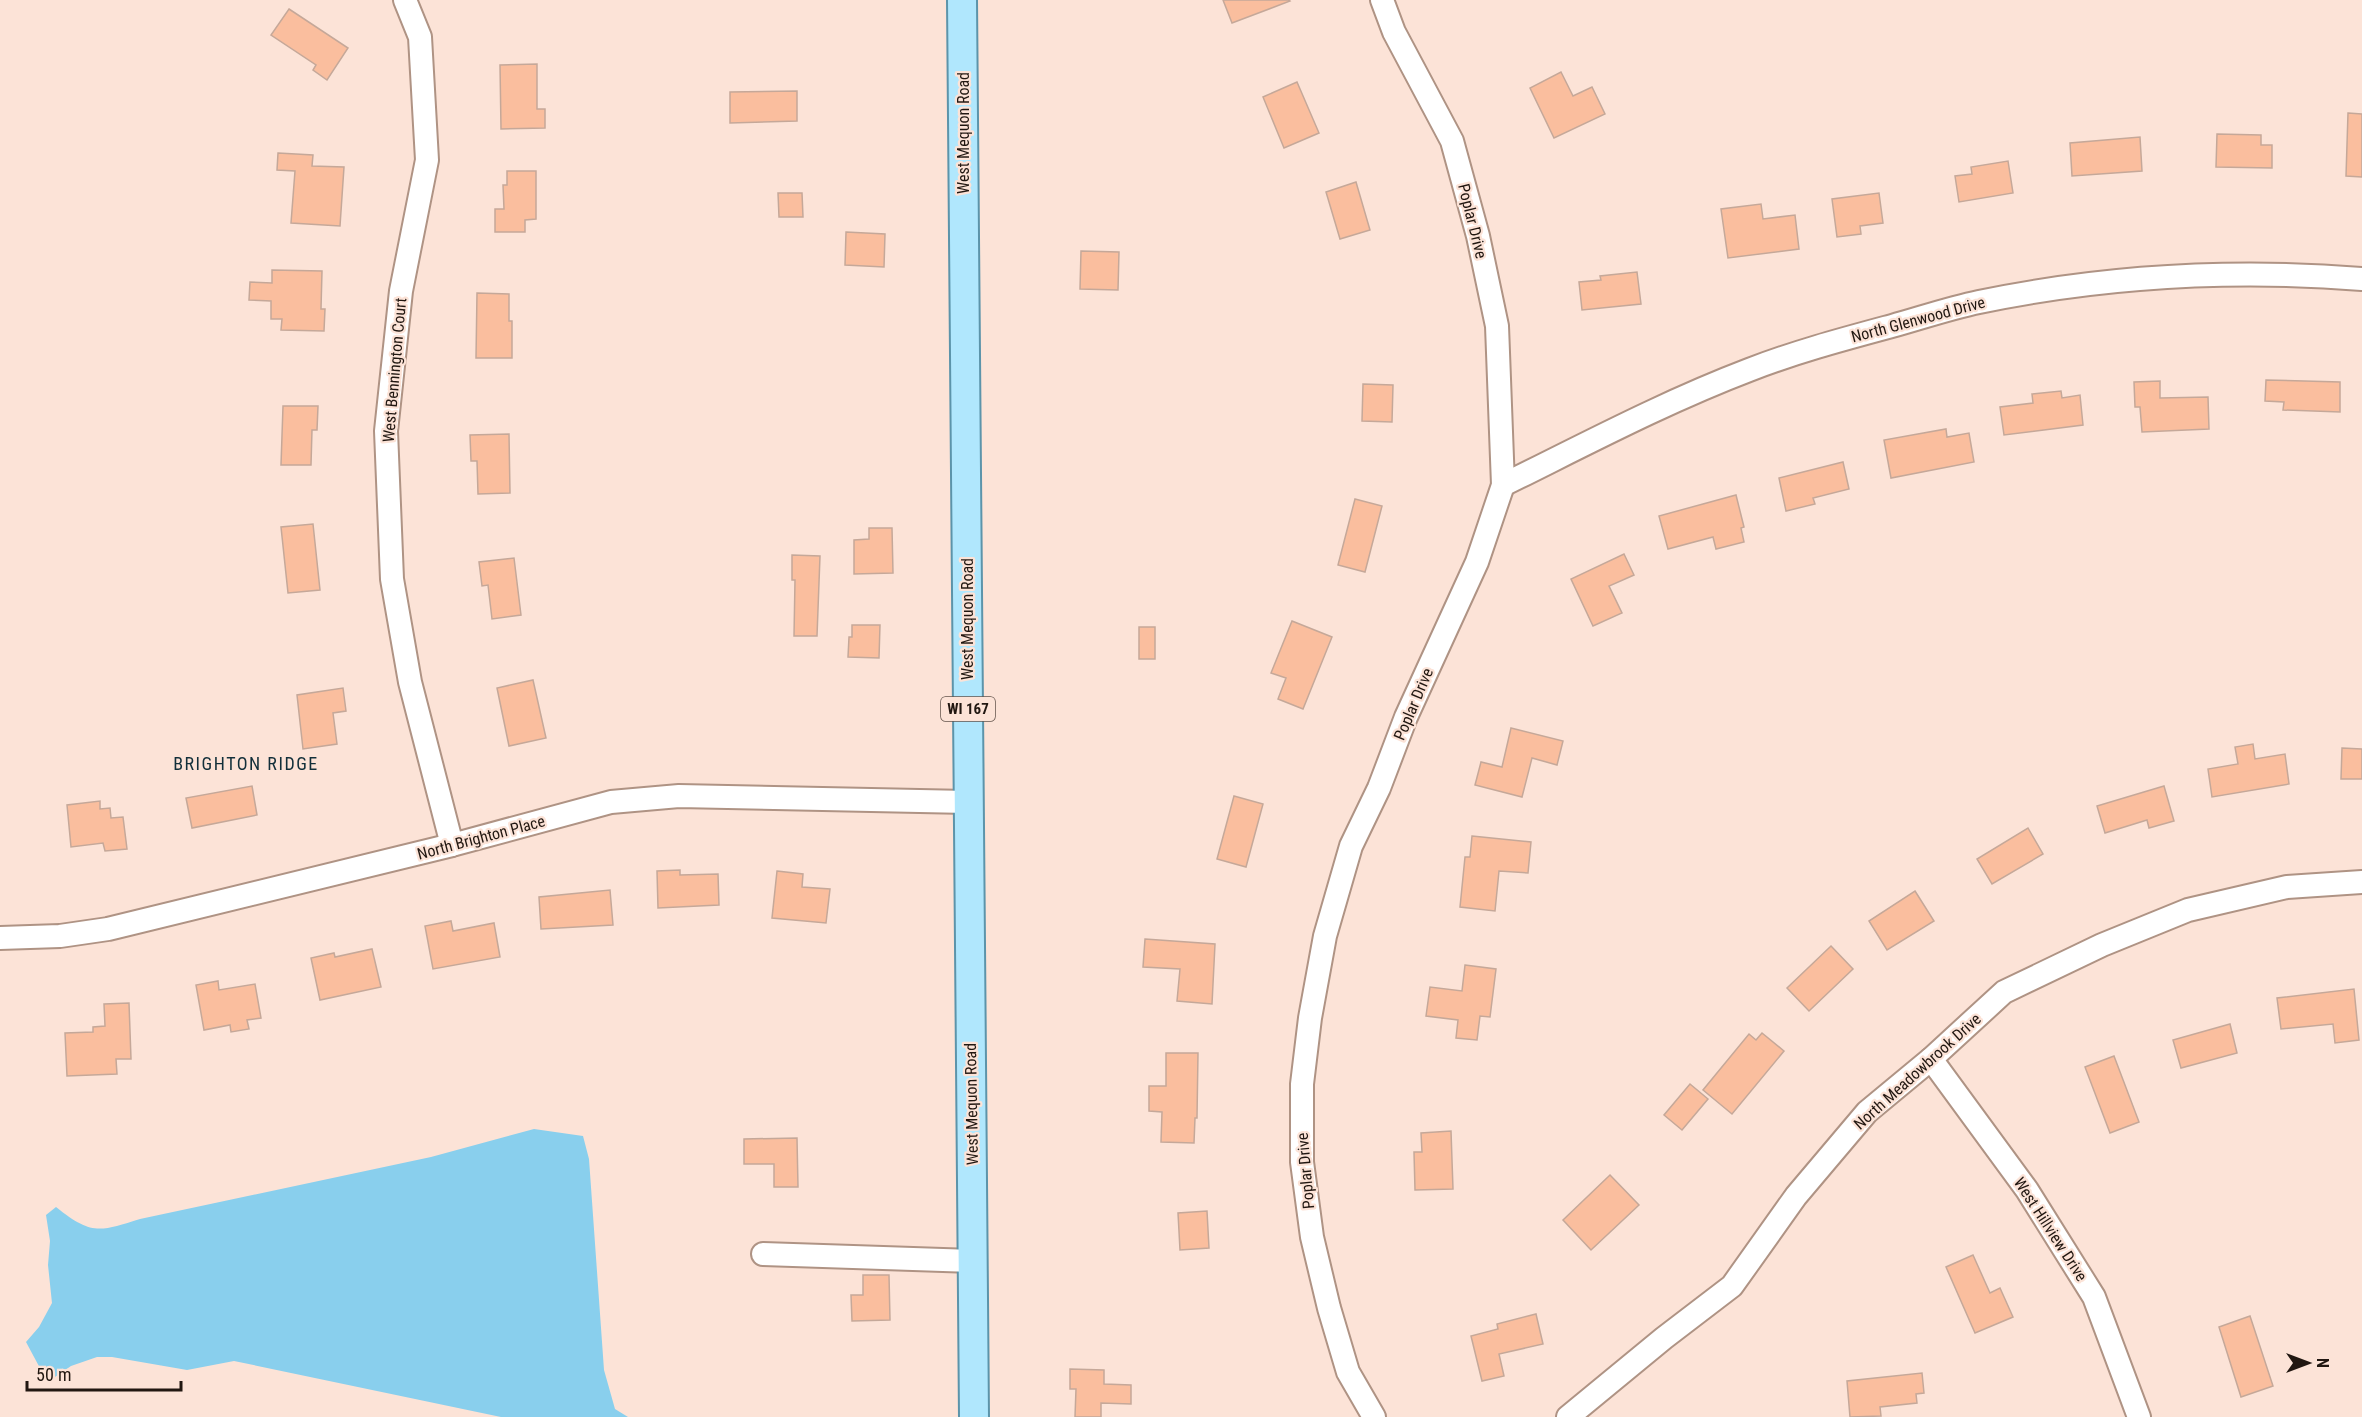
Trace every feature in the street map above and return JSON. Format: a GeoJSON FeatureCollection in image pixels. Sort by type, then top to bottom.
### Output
{"type":"FeatureCollection","features":[{"type":"Feature","properties":{"kind":"main road","name":"West Mequon Road"},"geometry":{"type":"LineString","coordinates":[[962,0],[974,1417]]}},
{"type":"Feature","properties":{"kind":"street","name":"West Bennington Court"},"geometry":{"type":"LineString","coordinates":[[405,0],[420,38],[427,160],[401,291],[386,430],[392,568],[410,682],[452,846]]}},
{"type":"Feature","properties":{"kind":"street","name":"Poplar Drive"},"geometry":{"type":"LineString","coordinates":[[1374,1417],[1348,1372],[1329,1308],[1312,1237],[1302,1162],[1302,1084],[1310,1018],[1325,936],[1351,846],[1379,788],[1406,717],[1477,562],[1503,485],[1497,326],[1478,236],[1452,141],[1394,32],[1382,0]]}},
{"type":"Feature","properties":{"kind":"street","name":"North Glenwood Drive"},"geometry":{"type":"LineString","coordinates":[[1503,485],[1689,394],[1751,369],[1830,343],[1976,302],[2055,287],[2158,276],[2304,274],[2362,279]]}},
{"type":"Feature","properties":{"kind":"street","name":"North Brighton Place"},"geometry":{"type":"LineString","coordinates":[[0,939],[60,936],[108,929],[452,846],[611,802],[680,796],[968,802]]}},
{"type":"Feature","properties":{"kind":"street","name":"North Meadowbrook Drive"},"geometry":{"type":"LineString","coordinates":[[1568,1417],[1664,1338],[1732,1286],[1796,1196],[1867,1112],[1931,1059],[2004,992],[2103,945],[2188,910],[2287,886],[2362,882]]}},
{"type":"Feature","properties":{"kind":"street","name":"West Hillview Drive"},"geometry":{"type":"LineString","coordinates":[[1931,1059],[2028,1190],[2094,1297],[2139,1417]]}},
{"type":"Feature","properties":{"kind":"street"},"geometry":{"type":"LineString","coordinates":[[763,1254],[973,1261]]}},
{"type":"Feature","properties":{"kind":"water"},"geometry":{"type":"Polygon","coordinates":[[[534,1129],[583,1136],[589,1159],[604,1370],[615,1409],[628,1417],[501,1417],[234,1361],[187,1370],[112,1357],[97,1357],[71,1366],[52,1379],[41,1370],[26,1342],[39,1327],[52,1303],[48,1265],[50,1241],[46,1215],[56,1207],[87,1227],[115,1227],[140,1219],[431,1157],[534,1129]]]}},
{"type":"Feature","properties":{"kind":"building"},"geometry":{"type":"Polygon","coordinates":[[[1223,0],[1289,0],[1290,1],[1232,23],[1223,0]]]}},
{"type":"Feature","properties":{"kind":"building"},"geometry":{"type":"Polygon","coordinates":[[[289,9],[348,48],[327,80],[313,70],[316,65],[271,35],[289,9]]]}},
{"type":"Feature","properties":{"kind":"building"},"geometry":{"type":"Polygon","coordinates":[[[537,64],[537,109],[545,109],[545,128],[501,129],[500,65],[537,64]]]}},
{"type":"Feature","properties":{"kind":"building"},"geometry":{"type":"Polygon","coordinates":[[[1561,72],[1573,96],[1592,87],[1605,114],[1554,138],[1530,88],[1561,72]]]}},
{"type":"Feature","properties":{"kind":"building"},"geometry":{"type":"Polygon","coordinates":[[[1297,82],[1319,133],[1284,148],[1263,97],[1297,82]]]}},
{"type":"Feature","properties":{"kind":"building"},"geometry":{"type":"Polygon","coordinates":[[[797,91],[797,121],[730,123],[730,92],[797,91]]]}},
{"type":"Feature","properties":{"kind":"building"},"geometry":{"type":"Polygon","coordinates":[[[2348,113],[2362,114],[2362,177],[2346,176],[2348,113]]]}},
{"type":"Feature","properties":{"kind":"building"},"geometry":{"type":"Polygon","coordinates":[[[2217,134],[2261,135],[2261,145],[2272,145],[2272,168],[2216,167],[2217,134]]]}},
{"type":"Feature","properties":{"kind":"building"},"geometry":{"type":"Polygon","coordinates":[[[2140,137],[2142,171],[2072,176],[2070,143],[2140,137]]]}},
{"type":"Feature","properties":{"kind":"building"},"geometry":{"type":"Polygon","coordinates":[[[278,153],[313,155],[312,166],[344,167],[340,226],[291,223],[295,171],[277,170],[278,153]]]}},
{"type":"Feature","properties":{"kind":"building"},"geometry":{"type":"Polygon","coordinates":[[[2008,161],[2013,193],[1959,202],[1955,176],[1972,174],[1971,167],[2008,161]]]}},
{"type":"Feature","properties":{"kind":"building"},"geometry":{"type":"Polygon","coordinates":[[[507,171],[536,171],[536,219],[525,220],[525,232],[495,232],[495,209],[504,209],[503,185],[507,185],[507,171]]]}},
{"type":"Feature","properties":{"kind":"building"},"geometry":{"type":"Polygon","coordinates":[[[1356,182],[1370,230],[1340,239],[1326,192],[1356,182]]]}},
{"type":"Feature","properties":{"kind":"building"},"geometry":{"type":"Polygon","coordinates":[[[778,193],[802,193],[803,217],[779,217],[778,193]]]}},
{"type":"Feature","properties":{"kind":"building"},"geometry":{"type":"Polygon","coordinates":[[[1879,193],[1883,223],[1860,226],[1861,234],[1837,237],[1832,199],[1879,193]]]}},
{"type":"Feature","properties":{"kind":"building"},"geometry":{"type":"Polygon","coordinates":[[[1761,204],[1763,219],[1795,215],[1799,249],[1728,258],[1721,209],[1761,204]]]}},
{"type":"Feature","properties":{"kind":"building"},"geometry":{"type":"Polygon","coordinates":[[[846,232],[885,234],[884,267],[845,265],[846,232]]]}},
{"type":"Feature","properties":{"kind":"building"},"geometry":{"type":"Polygon","coordinates":[[[1081,251],[1119,252],[1118,290],[1080,289],[1081,251]]]}},
{"type":"Feature","properties":{"kind":"building"},"geometry":{"type":"Polygon","coordinates":[[[272,270],[322,271],[321,309],[325,309],[324,331],[281,330],[282,319],[271,319],[271,301],[249,300],[250,282],[272,283],[272,270]]]}},
{"type":"Feature","properties":{"kind":"building"},"geometry":{"type":"Polygon","coordinates":[[[1637,272],[1641,304],[1582,310],[1579,282],[1601,280],[1600,276],[1637,272]]]}},
{"type":"Feature","properties":{"kind":"building"},"geometry":{"type":"Polygon","coordinates":[[[477,293],[509,294],[512,358],[476,358],[477,293]]]}},
{"type":"Feature","properties":{"kind":"building"},"geometry":{"type":"Polygon","coordinates":[[[2266,380],[2340,382],[2340,412],[2283,410],[2284,402],[2265,401],[2266,380]]]}},
{"type":"Feature","properties":{"kind":"building"},"geometry":{"type":"Polygon","coordinates":[[[2160,381],[2160,398],[2208,397],[2209,429],[2142,432],[2140,407],[2135,407],[2134,382],[2160,381]]]}},
{"type":"Feature","properties":{"kind":"building"},"geometry":{"type":"Polygon","coordinates":[[[1363,384],[1393,385],[1392,422],[1362,421],[1363,384]]]}},
{"type":"Feature","properties":{"kind":"building"},"geometry":{"type":"Polygon","coordinates":[[[2061,391],[2062,398],[2080,395],[2083,425],[2004,435],[2000,407],[2033,403],[2032,394],[2061,391]]]}},
{"type":"Feature","properties":{"kind":"building"},"geometry":{"type":"Polygon","coordinates":[[[283,406],[318,406],[317,430],[312,430],[311,465],[281,465],[283,406]]]}},
{"type":"Feature","properties":{"kind":"building"},"geometry":{"type":"Polygon","coordinates":[[[1946,429],[1947,437],[1969,433],[1974,462],[1891,478],[1884,440],[1946,429]]]}},
{"type":"Feature","properties":{"kind":"building"},"geometry":{"type":"Polygon","coordinates":[[[509,434],[510,493],[478,494],[477,461],[471,461],[470,435],[509,434]]]}},
{"type":"Feature","properties":{"kind":"building"},"geometry":{"type":"Polygon","coordinates":[[[1843,462],[1849,489],[1813,498],[1815,504],[1786,511],[1779,478],[1843,462]]]}},
{"type":"Feature","properties":{"kind":"building"},"geometry":{"type":"Polygon","coordinates":[[[1736,495],[1744,527],[1741,528],[1744,542],[1716,549],[1713,537],[1668,549],[1659,516],[1736,495]]]}},
{"type":"Feature","properties":{"kind":"building"},"geometry":{"type":"Polygon","coordinates":[[[1355,499],[1382,506],[1365,572],[1338,565],[1355,499]]]}},
{"type":"Feature","properties":{"kind":"building"},"geometry":{"type":"Polygon","coordinates":[[[313,524],[320,590],[288,593],[281,527],[313,524]]]}},
{"type":"Feature","properties":{"kind":"building"},"geometry":{"type":"Polygon","coordinates":[[[869,528],[892,528],[893,573],[854,574],[854,540],[869,539],[869,528]]]}},
{"type":"Feature","properties":{"kind":"building"},"geometry":{"type":"Polygon","coordinates":[[[1624,554],[1634,575],[1609,586],[1622,613],[1593,626],[1571,579],[1624,554]]]}},
{"type":"Feature","properties":{"kind":"building"},"geometry":{"type":"Polygon","coordinates":[[[792,555],[820,556],[817,636],[794,636],[795,580],[792,580],[792,555]]]}},
{"type":"Feature","properties":{"kind":"building"},"geometry":{"type":"Polygon","coordinates":[[[514,558],[521,615],[492,619],[488,585],[482,586],[479,562],[514,558]]]}},
{"type":"Feature","properties":{"kind":"building"},"geometry":{"type":"Polygon","coordinates":[[[1292,621],[1332,637],[1303,709],[1278,699],[1286,678],[1271,673],[1292,621]]]}},
{"type":"Feature","properties":{"kind":"building"},"geometry":{"type":"Polygon","coordinates":[[[852,625],[880,625],[879,658],[848,657],[852,625]]]}},
{"type":"Feature","properties":{"kind":"building"},"geometry":{"type":"Polygon","coordinates":[[[1139,627],[1155,627],[1155,659],[1139,659],[1139,627]]]}},
{"type":"Feature","properties":{"kind":"building"},"geometry":{"type":"Polygon","coordinates":[[[533,680],[546,738],[509,746],[497,688],[533,680]]]}},
{"type":"Feature","properties":{"kind":"building"},"geometry":{"type":"Polygon","coordinates":[[[343,688],[346,711],[333,713],[337,744],[303,749],[297,695],[343,688]]]}},
{"type":"Feature","properties":{"kind":"building"},"geometry":{"type":"Polygon","coordinates":[[[1511,728],[1563,741],[1557,765],[1532,758],[1522,797],[1475,785],[1481,762],[1502,767],[1511,728]]]}},
{"type":"Feature","properties":{"kind":"building"},"geometry":{"type":"Polygon","coordinates":[[[2253,744],[2255,759],[2285,754],[2289,784],[2212,797],[2208,769],[2238,764],[2235,747],[2253,744]]]}},
{"type":"Feature","properties":{"kind":"building"},"geometry":{"type":"Polygon","coordinates":[[[2342,748],[2362,749],[2362,779],[2341,779],[2342,748]]]}},
{"type":"Feature","properties":{"kind":"building"},"geometry":{"type":"Polygon","coordinates":[[[252,786],[257,815],[192,828],[186,798],[252,786]]]}},
{"type":"Feature","properties":{"kind":"building"},"geometry":{"type":"Polygon","coordinates":[[[2164,786],[2174,821],[2149,828],[2147,820],[2105,833],[2097,806],[2164,786]]]}},
{"type":"Feature","properties":{"kind":"building"},"geometry":{"type":"Polygon","coordinates":[[[1234,796],[1263,804],[1246,867],[1217,859],[1234,796]]]}},
{"type":"Feature","properties":{"kind":"building"},"geometry":{"type":"Polygon","coordinates":[[[100,801],[100,809],[110,808],[111,818],[123,817],[127,849],[105,851],[103,843],[71,847],[67,805],[100,801]]]}},
{"type":"Feature","properties":{"kind":"building"},"geometry":{"type":"Polygon","coordinates":[[[2028,828],[2043,854],[1992,884],[1977,859],[2028,828]]]}},
{"type":"Feature","properties":{"kind":"building"},"geometry":{"type":"Polygon","coordinates":[[[1472,836],[1531,842],[1528,873],[1499,871],[1495,911],[1460,907],[1465,857],[1470,857],[1472,836]]]}},
{"type":"Feature","properties":{"kind":"building"},"geometry":{"type":"Polygon","coordinates":[[[680,870],[680,875],[718,874],[719,905],[658,908],[657,871],[680,870]]]}},
{"type":"Feature","properties":{"kind":"building"},"geometry":{"type":"Polygon","coordinates":[[[777,871],[803,874],[802,887],[830,889],[826,923],[772,918],[777,871]]]}},
{"type":"Feature","properties":{"kind":"building"},"geometry":{"type":"Polygon","coordinates":[[[610,890],[613,925],[541,929],[539,897],[610,890]]]}},
{"type":"Feature","properties":{"kind":"building"},"geometry":{"type":"Polygon","coordinates":[[[1915,891],[1934,921],[1887,950],[1869,921],[1915,891]]]}},
{"type":"Feature","properties":{"kind":"building"},"geometry":{"type":"Polygon","coordinates":[[[451,921],[453,931],[494,923],[500,957],[433,969],[425,926],[451,921]]]}},
{"type":"Feature","properties":{"kind":"building"},"geometry":{"type":"Polygon","coordinates":[[[1145,939],[1215,944],[1212,1004],[1177,1001],[1180,969],[1143,967],[1145,939]]]}},
{"type":"Feature","properties":{"kind":"building"},"geometry":{"type":"Polygon","coordinates":[[[1831,946],[1853,969],[1809,1011],[1787,988],[1831,946]]]}},
{"type":"Feature","properties":{"kind":"building"},"geometry":{"type":"Polygon","coordinates":[[[372,949],[381,987],[320,1000],[311,958],[334,953],[335,957],[372,949]]]}},
{"type":"Feature","properties":{"kind":"building"},"geometry":{"type":"Polygon","coordinates":[[[1465,965],[1496,969],[1490,1017],[1480,1016],[1477,1040],[1456,1038],[1458,1020],[1426,1016],[1430,987],[1462,991],[1465,965]]]}},
{"type":"Feature","properties":{"kind":"building"},"geometry":{"type":"Polygon","coordinates":[[[218,981],[219,990],[255,984],[261,1018],[247,1020],[249,1029],[231,1032],[230,1025],[204,1030],[196,985],[218,981]]]}},
{"type":"Feature","properties":{"kind":"building"},"geometry":{"type":"Polygon","coordinates":[[[2354,989],[2359,1040],[2335,1043],[2333,1024],[2281,1029],[2277,998],[2354,989]]]}},
{"type":"Feature","properties":{"kind":"building"},"geometry":{"type":"Polygon","coordinates":[[[129,1003],[131,1059],[116,1059],[117,1074],[67,1076],[65,1033],[93,1032],[93,1027],[105,1026],[104,1004],[129,1003]]]}},
{"type":"Feature","properties":{"kind":"building"},"geometry":{"type":"Polygon","coordinates":[[[2230,1024],[2237,1053],[2181,1068],[2173,1040],[2230,1024]]]}},
{"type":"Feature","properties":{"kind":"building"},"geometry":{"type":"Polygon","coordinates":[[[1762,1033],[1784,1051],[1732,1114],[1703,1090],[1749,1034],[1756,1040],[1762,1033]]]}},
{"type":"Feature","properties":{"kind":"building"},"geometry":{"type":"Polygon","coordinates":[[[1166,1053],[1198,1053],[1197,1118],[1195,1118],[1194,1143],[1161,1142],[1162,1112],[1149,1111],[1149,1086],[1166,1086],[1166,1053]]]}},
{"type":"Feature","properties":{"kind":"building"},"geometry":{"type":"Polygon","coordinates":[[[2114,1056],[2139,1122],[2110,1133],[2085,1067],[2114,1056]]]}},
{"type":"Feature","properties":{"kind":"building"},"geometry":{"type":"Polygon","coordinates":[[[1690,1084],[1708,1099],[1682,1130],[1664,1115],[1690,1084]]]}},
{"type":"Feature","properties":{"kind":"building"},"geometry":{"type":"Polygon","coordinates":[[[1451,1131],[1453,1189],[1415,1190],[1414,1152],[1422,1152],[1421,1133],[1451,1131]]]}},
{"type":"Feature","properties":{"kind":"building"},"geometry":{"type":"Polygon","coordinates":[[[797,1138],[798,1187],[774,1187],[774,1164],[744,1164],[744,1139],[797,1138]]]}},
{"type":"Feature","properties":{"kind":"building"},"geometry":{"type":"Polygon","coordinates":[[[1610,1175],[1639,1205],[1591,1250],[1563,1220],[1610,1175]]]}},
{"type":"Feature","properties":{"kind":"building"},"geometry":{"type":"Polygon","coordinates":[[[1207,1211],[1209,1248],[1180,1250],[1178,1213],[1207,1211]]]}},
{"type":"Feature","properties":{"kind":"building"},"geometry":{"type":"Polygon","coordinates":[[[1973,1255],[1990,1293],[2000,1288],[2013,1317],[1975,1333],[1946,1267],[1973,1255]]]}},
{"type":"Feature","properties":{"kind":"building"},"geometry":{"type":"Polygon","coordinates":[[[863,1275],[889,1275],[890,1320],[852,1321],[851,1295],[863,1295],[863,1275]]]}},
{"type":"Feature","properties":{"kind":"building"},"geometry":{"type":"Polygon","coordinates":[[[1536,1314],[1543,1344],[1499,1354],[1504,1376],[1482,1381],[1471,1336],[1498,1329],[1497,1324],[1536,1314]]]}},
{"type":"Feature","properties":{"kind":"building"},"geometry":{"type":"Polygon","coordinates":[[[2250,1316],[2273,1386],[2241,1397],[2219,1327],[2250,1316]]]}},
{"type":"Feature","properties":{"kind":"building"},"geometry":{"type":"Polygon","coordinates":[[[1070,1369],[1104,1370],[1104,1384],[1131,1385],[1131,1404],[1101,1403],[1101,1417],[1075,1417],[1076,1389],[1070,1389],[1070,1369]]]}},
{"type":"Feature","properties":{"kind":"building"},"geometry":{"type":"Polygon","coordinates":[[[1922,1373],[1924,1393],[1916,1394],[1917,1403],[1880,1407],[1881,1416],[1850,1417],[1847,1381],[1922,1373]]]}},
{"type":"Feature","properties":{"kind":"district","name":"BRIGHTON RIDGE"},"geometry":{"type":"Point","coordinates":[246,764]}}]}
